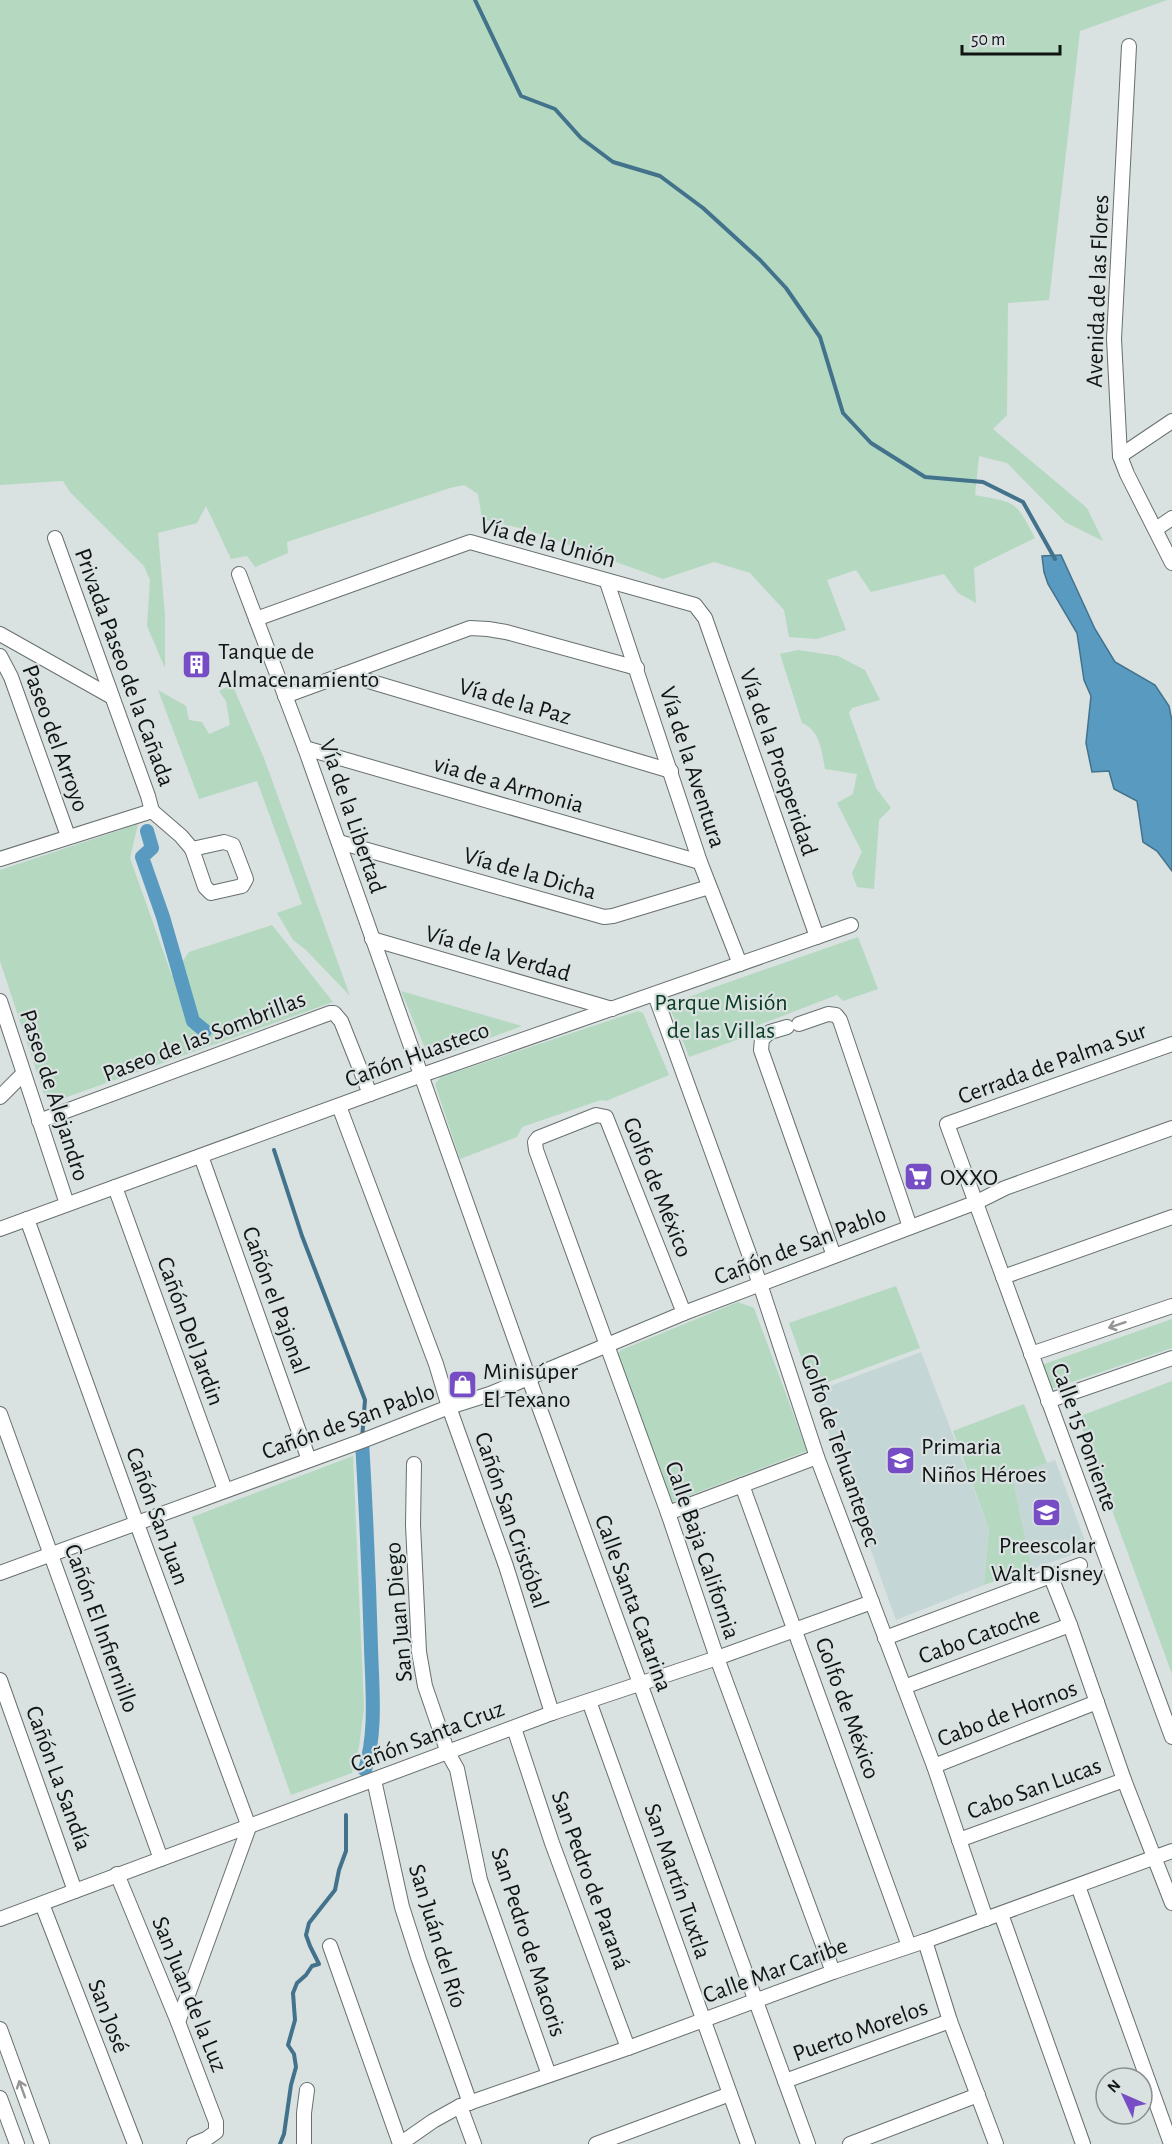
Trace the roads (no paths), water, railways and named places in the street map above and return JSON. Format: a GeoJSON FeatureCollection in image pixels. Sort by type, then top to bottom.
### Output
{"type":"FeatureCollection","features":[{"type":"Feature","properties":{"kind":"street","name":"Avenida de las Flores"},"geometry":{"type":"LineString","coordinates":[[1129,45],[1114,339],[1120,456],[1172,563]]}},
{"type":"Feature","properties":{"kind":"street"},"geometry":{"type":"LineString","coordinates":[[1120,456],[1172,421]]}},
{"type":"Feature","properties":{"kind":"street"},"geometry":{"type":"LineString","coordinates":[[1156,529],[1172,518]]}},
{"type":"Feature","properties":{"kind":"street","name":"Privada Paseo de la Cañada"},"geometry":{"type":"LineString","coordinates":[[55,538],[152,811]]}},
{"type":"Feature","properties":{"kind":"street","name":"Vía de la Unión"},"geometry":{"type":"LineString","coordinates":[[256,619],[470,542],[695,605]]}},
{"type":"Feature","properties":{"kind":"street","name":"Vía de la Libertad"},"geometry":{"type":"LineString","coordinates":[[238,574],[305,748],[422,1076]]}},
{"type":"Feature","properties":{"kind":"street","name":"Vía de la Aventura"},"geometry":{"type":"LineString","coordinates":[[607,582],[672,771],[700,862],[740,964]]}},
{"type":"Feature","properties":{"kind":"street","name":"Vía de la Prosperidad"},"geometry":{"type":"LineString","coordinates":[[695,605],[705,618],[817,937]]}},
{"type":"Feature","properties":{"kind":"street"},"geometry":{"type":"LineString","coordinates":[[285,696],[470,628],[506,632],[637,669]]}},
{"type":"Feature","properties":{"kind":"street"},"geometry":{"type":"LineString","coordinates":[[0,634],[112,697]]}},
{"type":"Feature","properties":{"kind":"street","name":"Paseo del Arroyo"},"geometry":{"type":"LineString","coordinates":[[0,656],[10,677],[68,836]]}},
{"type":"Feature","properties":{"kind":"street","name":"Vía de la Paz"},"geometry":{"type":"LineString","coordinates":[[345,674],[672,771]]}},
{"type":"Feature","properties":{"kind":"street","name":"via de a Armonia"},"geometry":{"type":"LineString","coordinates":[[305,748],[700,862]]}},
{"type":"Feature","properties":{"kind":"street"},"geometry":{"type":"LineString","coordinates":[[0,859],[152,811],[181,836],[192,849]]}},
{"type":"Feature","properties":{"kind":"street","name":"Vía de la Dicha"},"geometry":{"type":"LineString","coordinates":[[339,842],[604,917],[709,887]]}},
{"type":"Feature","properties":{"kind":"street","name":"Cañón Huasteco"},"geometry":{"type":"LineString","coordinates":[[0,1229],[370,1094],[851,925]]}},
{"type":"Feature","properties":{"kind":"street","name":"Vía de la Verdad"},"geometry":{"type":"LineString","coordinates":[[372,939],[612,1009]]}},
{"type":"Feature","properties":{"kind":"street","name":"Golfo de Tehuantepec"},"geometry":{"type":"LineString","coordinates":[[655,995],[760,1284],[817,1457],[933,1766],[986,1919]]}},
{"type":"Feature","properties":{"kind":"street","name":"Paseo de Alejandro"},"geometry":{"type":"LineString","coordinates":[[0,1000],[67,1204]]}},
{"type":"Feature","properties":{"kind":"street","name":"Paseo de las Sombrillas"},"geometry":{"type":"LineString","coordinates":[[39,1121],[330,1013],[334,1013],[341,1021],[370,1094]]}},
{"type":"Feature","properties":{"kind":"street"},"geometry":{"type":"LineString","coordinates":[[834,1256],[761,1050],[762,1039],[770,1032],[828,1014],[836,1015],[840,1020],[910,1227]]}},
{"type":"Feature","properties":{"kind":"street","name":"Cerrada de Palma Sur"},"geometry":{"type":"LineString","coordinates":[[947,1124],[1172,1044]]}},
{"type":"Feature","properties":{"kind":"street"},"geometry":{"type":"LineString","coordinates":[[0,1097],[23,1074]]}},
{"type":"Feature","properties":{"kind":"street","name":"Calle Santa Catarina"},"geometry":{"type":"LineString","coordinates":[[422,1076],[639,1685],[808,2144]]}},
{"type":"Feature","properties":{"kind":"street","name":"Cañón San Cristóbal"},"geometry":{"type":"LineString","coordinates":[[339,1106],[436,1365],[506,1566],[552,1713]]}},
{"type":"Feature","properties":{"kind":"street","name":"Golfo de México"},"geometry":{"type":"LineString","coordinates":[[536,1142],[542,1135],[596,1115],[606,1117],[684,1313]]}},
{"type":"Feature","properties":{"kind":"street","name":"Calle 15 Poniente"},"geometry":{"type":"LineString","coordinates":[[947,1124],[1172,1737]]}},
{"type":"Feature","properties":{"kind":"street","name":"Cañón de San Pablo"},"geometry":{"type":"LineString","coordinates":[[0,1573],[529,1379],[684,1313],[977,1202],[1005,1188],[1172,1128]]}},
{"type":"Feature","properties":{"kind":"street","name":"Calle Baja California"},"geometry":{"type":"LineString","coordinates":[[536,1142],[536,1150],[605,1346],[668,1513],[717,1658],[833,1972]]}},
{"type":"Feature","properties":{"kind":"street","name":"Cañón el Pajonal"},"geometry":{"type":"LineString","coordinates":[[201,1156],[309,1460]]}},
{"type":"Feature","properties":{"kind":"street","name":"Cañón Del Jardin"},"geometry":{"type":"LineString","coordinates":[[115,1187],[225,1490]]}},
{"type":"Feature","properties":{"kind":"street"},"geometry":{"type":"LineString","coordinates":[[1003,1277],[1172,1217]]}},
{"type":"Feature","properties":{"kind":"street","name":"Cañón San Juan"},"geometry":{"type":"LineString","coordinates":[[27,1219],[136,1524],[249,1827]]}},
{"type":"Feature","properties":{"kind":"street"},"geometry":{"type":"LineString","coordinates":[[1031,1354],[1172,1306]]}},
{"type":"Feature","properties":{"kind":"street"},"geometry":{"type":"LineString","coordinates":[[1048,1401],[1172,1358]]}},
{"type":"Feature","properties":{"kind":"street","name":"Cañón El Infiernillo"},"geometry":{"type":"LineString","coordinates":[[0,1414],[160,1859]]}},
{"type":"Feature","properties":{"kind":"street"},"geometry":{"type":"LineString","coordinates":[[668,1513],[817,1457]]}},
{"type":"Feature","properties":{"kind":"street","name":"San Juan Diego"},"geometry":{"type":"LineString","coordinates":[[414,1464],[413,1525],[420,1660],[425,1686],[448,1753]]}},
{"type":"Feature","properties":{"kind":"street","name":"Golfo de México"},"geometry":{"type":"LineString","coordinates":[[742,1485],[909,1946]]}},
{"type":"Feature","properties":{"kind":"street"},"geometry":{"type":"LineString","coordinates":[[885,1638],[1080,1566]]}},
{"type":"Feature","properties":{"kind":"street"},"geometry":{"type":"LineString","coordinates":[[1051,1577],[1124,1780],[1172,1903]]}},
{"type":"Feature","properties":{"kind":"street","name":"Cañón Santa Cruz"},"geometry":{"type":"LineString","coordinates":[[0,1919],[552,1713],[717,1658],[872,1602]]}},
{"type":"Feature","properties":{"kind":"street","name":"Cabo Catoche"},"geometry":{"type":"LineString","coordinates":[[904,1687],[1070,1625]]}},
{"type":"Feature","properties":{"kind":"street","name":"Cañón La Sandía"},"geometry":{"type":"LineString","coordinates":[[0,1680],[75,1891]]}},
{"type":"Feature","properties":{"kind":"street","name":"San Martín Tuxtla"},"geometry":{"type":"LineString","coordinates":[[589,1701],[748,2144]]}},
{"type":"Feature","properties":{"kind":"street","name":"Cabo de Hornos"},"geometry":{"type":"LineString","coordinates":[[933,1766],[1097,1702]]}},
{"type":"Feature","properties":{"kind":"street","name":"San Pedro de Paraná"},"geometry":{"type":"LineString","coordinates":[[514,1728],[552,1843],[628,2048]]}},
{"type":"Feature","properties":{"kind":"street","name":"San Pedro de Macoris"},"geometry":{"type":"LineString","coordinates":[[448,1753],[457,1769],[480,1880],[549,2075]]}},
{"type":"Feature","properties":{"kind":"street","name":"San Juán del Río"},"geometry":{"type":"LineString","coordinates":[[374,1780],[402,1907],[465,2105],[474,2144]]}},
{"type":"Feature","properties":{"kind":"street","name":"Cabo San Lucas"},"geometry":{"type":"LineString","coordinates":[[959,1840],[1124,1780]]}},
{"type":"Feature","properties":{"kind":"street"},"geometry":{"type":"LineString","coordinates":[[178,2022],[249,1827]]}},
{"type":"Feature","properties":{"kind":"street","name":"Calle Mar Caribe"},"geometry":{"type":"LineString","coordinates":[[400,2144],[433,2121],[465,2105],[1172,1851]]}},
{"type":"Feature","properties":{"kind":"street","name":"San Juan de la Luz"},"geometry":{"type":"LineString","coordinates":[[117,1875],[178,2022],[216,2122],[216,2132],[194,2144]]}},
{"type":"Feature","properties":{"kind":"street"},"geometry":{"type":"LineString","coordinates":[[1078,1886],[1172,2144]]}},
{"type":"Feature","properties":{"kind":"street","name":"San José"},"geometry":{"type":"LineString","coordinates":[[42,1904],[135,2144]]}},
{"type":"Feature","properties":{"kind":"street"},"geometry":{"type":"LineString","coordinates":[[1000,1914],[1083,2144]]}},
{"type":"Feature","properties":{"kind":"street"},"geometry":{"type":"LineString","coordinates":[[925,1941],[950,2020],[996,2144]]}},
{"type":"Feature","properties":{"kind":"street"},"geometry":{"type":"LineString","coordinates":[[330,1946],[400,2144]]}},
{"type":"Feature","properties":{"kind":"street","name":"Puerto Morelos"},"geometry":{"type":"LineString","coordinates":[[785,2081],[950,2020]]}},
{"type":"Feature","properties":{"kind":"street"},"geometry":{"type":"LineString","coordinates":[[0,2029],[42,2144]]}},
{"type":"Feature","properties":{"kind":"street"},"geometry":{"type":"LineString","coordinates":[[304,2144],[304,2113],[308,2090]]}},
{"type":"Feature","properties":{"kind":"street"},"geometry":{"type":"LineString","coordinates":[[596,2144],[730,2094]]}},
{"type":"Feature","properties":{"kind":"street"},"geometry":{"type":"LineString","coordinates":[[850,2144],[978,2095]]}},
{"type":"Feature","properties":{"kind":"street"},"geometry":{"type":"LineString","coordinates":[[0,2098],[17,2144]]}},
{"type":"Feature","properties":{"kind":"water"},"geometry":{"type":"Polygon","coordinates":[[[1061,555],[1095,629],[1115,662],[1155,685],[1169,706],[1172,721],[1172,871],[1157,851],[1143,842],[1137,801],[1114,789],[1109,771],[1092,772],[1086,743],[1091,696],[1084,680],[1077,633],[1048,584],[1044,572],[1042,556],[1061,555]]]}},
{"type":"Feature","properties":{"kind":"waterway"},"geometry":{"type":"LineString","coordinates":[[475,0],[521,96],[555,109],[581,138],[613,162],[660,176],[703,208],[760,260],[786,288],[820,337],[843,413],[871,443],[925,477],[983,482],[1023,502],[1055,559]]}},
{"type":"Feature","properties":{"kind":"waterway"},"geometry":{"type":"LineString","coordinates":[[147,831],[152,848],[142,857],[163,917],[193,1021],[205,1031]]}},
{"type":"Feature","properties":{"kind":"waterway"},"geometry":{"type":"LineString","coordinates":[[274,1150],[302,1236],[365,1400],[362,1439]]}},
{"type":"Feature","properties":{"kind":"waterway"},"geometry":{"type":"LineString","coordinates":[[362,1441],[373,1709],[371,1740],[365,1770]]}},
{"type":"Feature","properties":{"kind":"waterway"},"geometry":{"type":"LineString","coordinates":[[280,2144],[284,2134],[296,2067],[294,2054],[288,2045],[295,2020],[293,1993],[297,1983],[312,1966],[319,1964],[306,1935],[309,1923],[335,1890],[346,1851],[346,1815]]}},
{"type":"Feature","properties":{"kind":"place","name":"Tanque de Almacenamiento"},"geometry":{"type":"Point","coordinates":[197,665]}},
{"type":"Feature","properties":{"kind":"place","name":"OXXO"},"geometry":{"type":"Point","coordinates":[919,1177]}},
{"type":"Feature","properties":{"kind":"place","name":"Minisúper El Texano"},"geometry":{"type":"Point","coordinates":[462,1385]}},
{"type":"Feature","properties":{"kind":"place","name":"Primaria Niños Héroes"},"geometry":{"type":"Point","coordinates":[900,1460]}},
{"type":"Feature","properties":{"kind":"place","name":"Preescolar Walt Disney"},"geometry":{"type":"Point","coordinates":[1047,1512]}},
{"type":"Feature","properties":{"kind":"park label","name":"Parque Misión de las Villas"},"geometry":{"type":"Point","coordinates":[721,1016]}}]}
